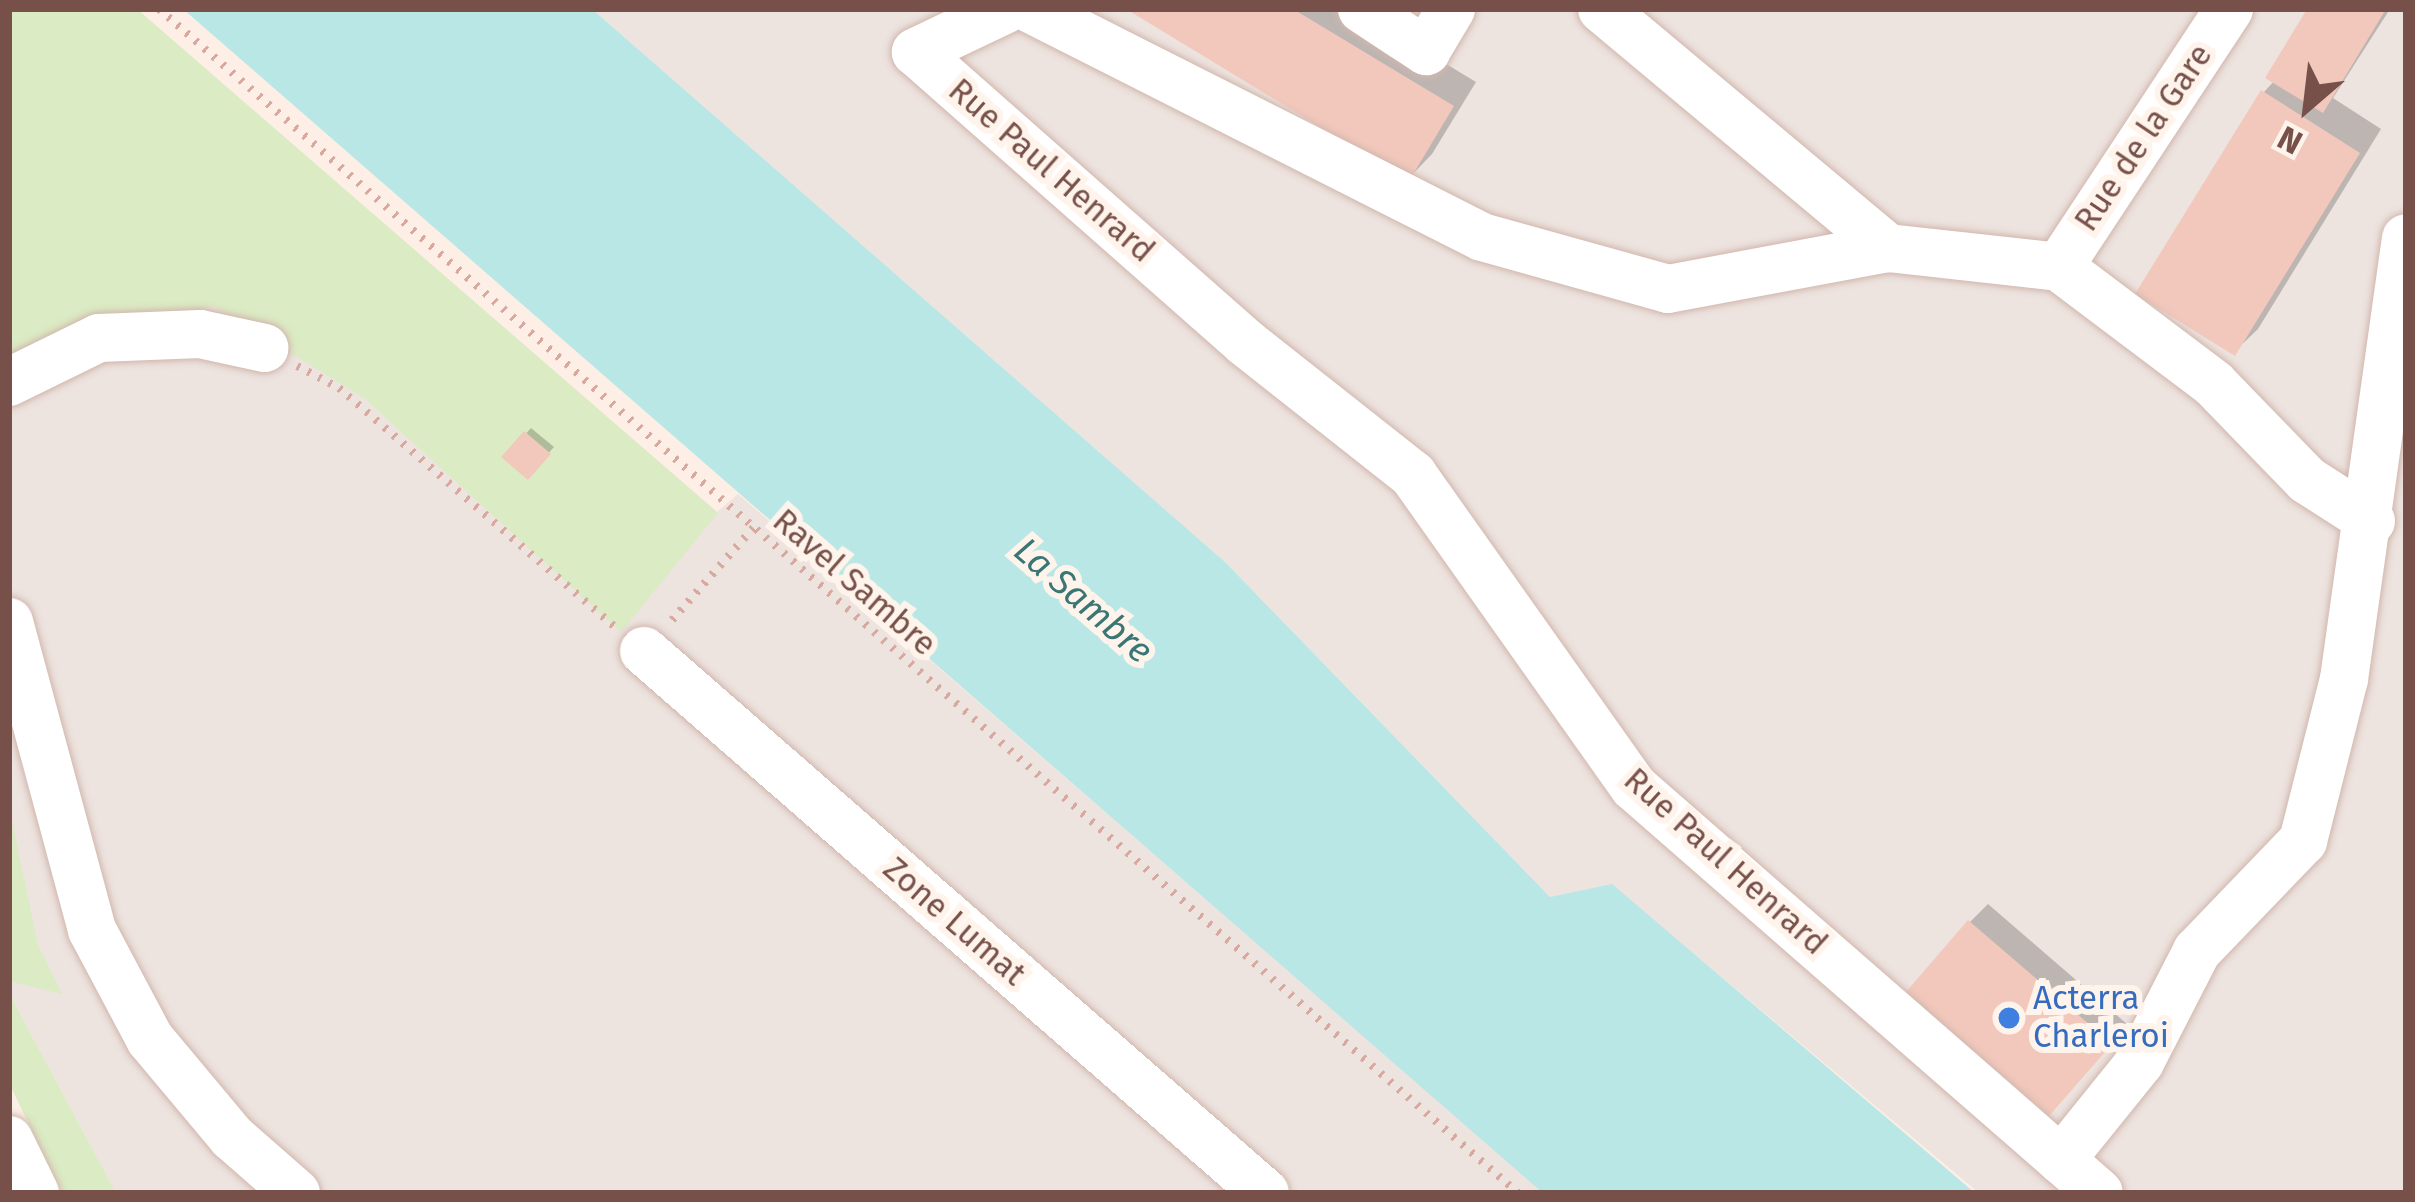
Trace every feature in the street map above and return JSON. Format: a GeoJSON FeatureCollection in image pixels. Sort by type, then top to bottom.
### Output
{"type":"FeatureCollection","features":[{"type":"Feature","properties":{"kind":"street"},"geometry":{"type":"LineString","coordinates":[[1031,9],[1503,243],[1668,289],[1888,248],[2059,266],[2214,384],[2307,480],[2371,521]]}},
{"type":"Feature","properties":{"kind":"street"},"geometry":{"type":"LineString","coordinates":[[1362,9],[1426,51],[1451,9]]}},
{"type":"Feature","properties":{"kind":"street"},"geometry":{"type":"LineString","coordinates":[[1602,9],[1888,248]]}},
{"type":"Feature","properties":{"kind":"street","name":"Rue de la Gare"},"geometry":{"type":"LineString","coordinates":[[2059,266],[2229,9]]}},
{"type":"Feature","properties":{"kind":"street","name":"Rue Paul Henrard"},"geometry":{"type":"LineString","coordinates":[[971,15],[916,52],[1246,343],[1413,475],[1634,787],[2061,1160]]}},
{"type":"Feature","properties":{"kind":"street"},"geometry":{"type":"LineString","coordinates":[[2099,1193],[2061,1160],[2140,1063],[2197,951],[2302,842],[2344,680],[2371,521],[2406,238]]}},
{"type":"Feature","properties":{"kind":"street"},"geometry":{"type":"LineString","coordinates":[[9,382],[99,338],[200,334],[264,348]]}},
{"type":"Feature","properties":{"kind":"street"},"geometry":{"type":"LineString","coordinates":[[9,622],[92,930],[149,1039],[232,1137],[296,1193]]}},
{"type":"Feature","properties":{"kind":"street","name":"Zone Lumat"},"geometry":{"type":"LineString","coordinates":[[644,651],[1265,1193]]}},
{"type":"Feature","properties":{"kind":"street"},"geometry":{"type":"LineString","coordinates":[[9,1140],[34,1193]]}},
{"type":"Feature","properties":{"kind":"path","name":"Ravel Sambre"},"geometry":{"type":"LineString","coordinates":[[159,9],[1518,1193]]}},
{"type":"Feature","properties":{"kind":"path"},"geometry":{"type":"LineString","coordinates":[[264,348],[339,388],[644,651],[754,527]]}},
{"type":"Feature","properties":{"kind":"shaded area"},"geometry":{"type":"Polygon","coordinates":[[[9,9],[346,191],[717,512],[738,494],[1545,1193],[116,1193],[9,993],[9,9]]]}},
{"type":"Feature","properties":{"kind":"shaded area"},"geometry":{"type":"Polygon","coordinates":[[[592,9],[2406,9],[2406,1193],[1979,1193],[1612,885],[1550,897],[1225,562],[592,9]]]}},
{"type":"Feature","properties":{"kind":"green space"},"geometry":{"type":"Polygon","coordinates":[[[9,9],[137,9],[718,513],[621,632],[364,398],[214,306],[9,366],[9,9]]]}},
{"type":"Feature","properties":{"kind":"green space"},"geometry":{"type":"Polygon","coordinates":[[[9,807],[38,945],[62,994],[9,981],[9,807]]]}},
{"type":"Feature","properties":{"kind":"green space"},"geometry":{"type":"Polygon","coordinates":[[[9,993],[116,1193],[62,1193],[9,1083],[9,993]]]}},
{"type":"Feature","properties":{"kind":"water","name":"La Sambre"},"geometry":{"type":"Polygon","coordinates":[[[183,9],[592,9],[1225,562],[1550,897],[1612,884],[1975,1193],[1543,1193],[183,9]]]}},
{"type":"Feature","properties":{"kind":"building"},"geometry":{"type":"Polygon","coordinates":[[[1126,9],[1293,9],[1454,106],[1409,181],[1126,9]]]}},
{"type":"Feature","properties":{"kind":"building"},"geometry":{"type":"Polygon","coordinates":[[[2307,9],[2386,9],[2323,113],[2265,78],[2307,9]]]}},
{"type":"Feature","properties":{"kind":"building"},"geometry":{"type":"Polygon","coordinates":[[[2261,90],[2360,153],[2235,356],[2135,294],[2261,90]]]}},
{"type":"Feature","properties":{"kind":"building"},"geometry":{"type":"Polygon","coordinates":[[[524,431],[551,454],[528,480],[501,457],[524,431]]]}},
{"type":"Feature","properties":{"kind":"building","name":"Acterra Charleroi"},"geometry":{"type":"Polygon","coordinates":[[[1968,920],[2112,1044],[2049,1116],[1906,992],[1968,920]]]}},
{"type":"Feature","properties":{"kind":"place","name":"Acterra Charleroi"},"geometry":{"type":"Point","coordinates":[2009,1018]}}]}
